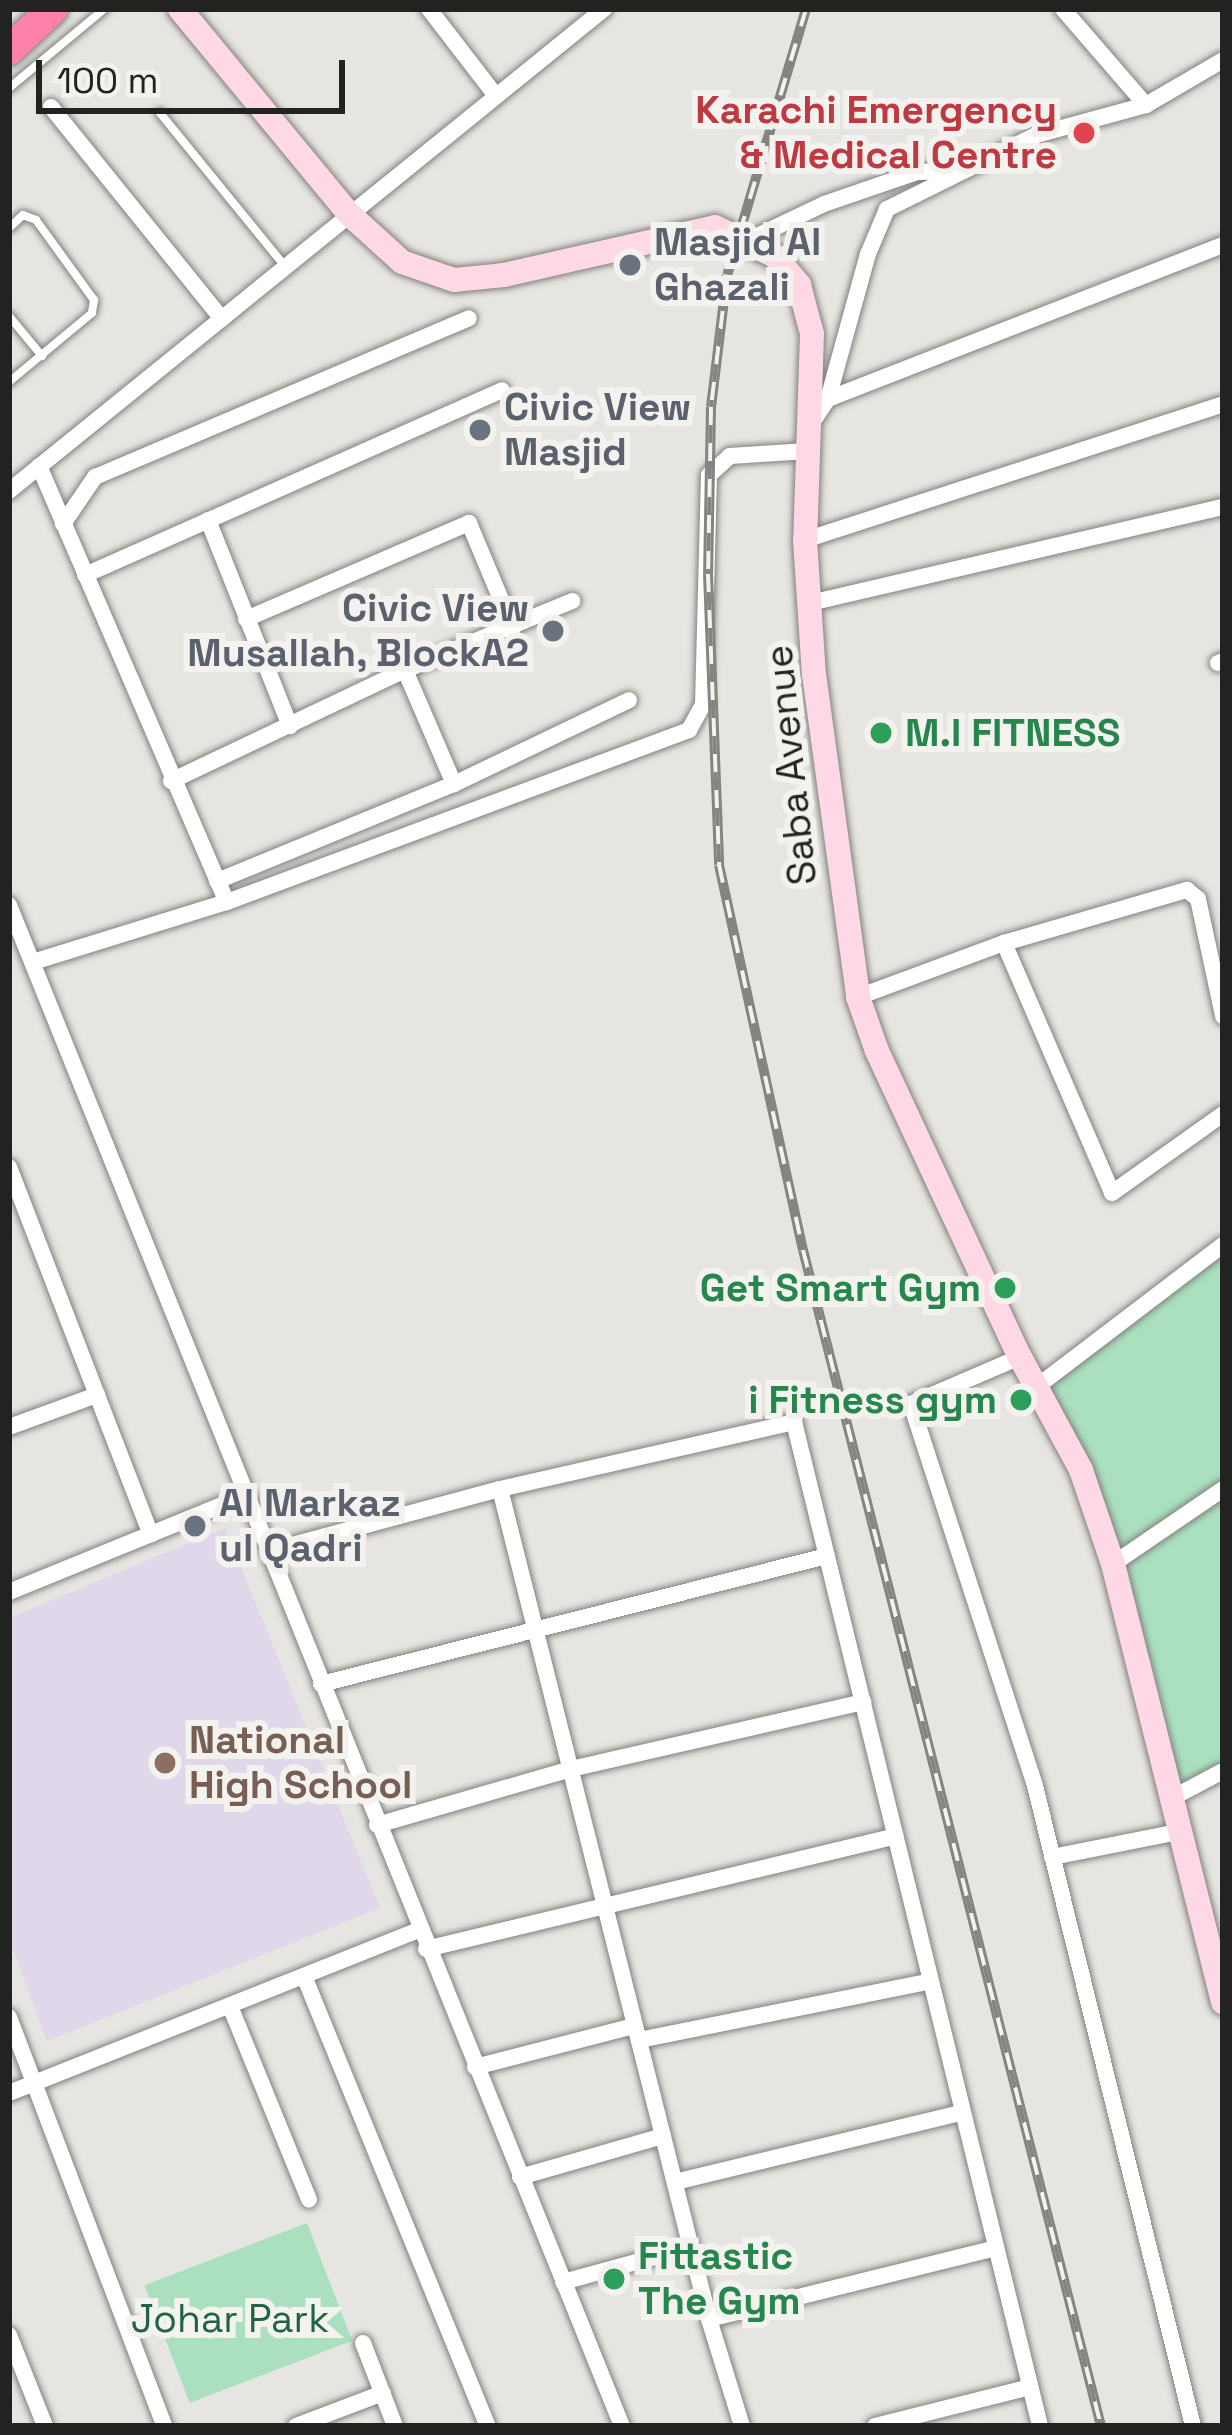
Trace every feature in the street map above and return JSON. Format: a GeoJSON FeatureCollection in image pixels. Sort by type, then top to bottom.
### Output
{"type":"FeatureCollection","features":[{"type":"Feature","properties":{"kind":"highway"},"geometry":{"type":"LineString","coordinates":[[9,40],[51,9]]}},
{"type":"Feature","properties":{"kind":"highway"},"geometry":{"type":"LineString","coordinates":[[9,50],[51,9]]}},
{"type":"Feature","properties":{"kind":"main road"},"geometry":{"type":"LineString","coordinates":[[180,9],[348,213],[401,262],[454,280],[504,275],[715,227],[748,240]]}},
{"type":"Feature","properties":{"kind":"main road","name":"Saba Avenue"},"geometry":{"type":"LineString","coordinates":[[748,240],[775,256],[799,286],[812,334],[805,540],[833,832],[859,997],[877,1052],[1020,1357],[1081,1470],[1113,1564],[1223,2002]]}},
{"type":"Feature","properties":{"kind":"street"},"geometry":{"type":"LineString","coordinates":[[429,9],[496,96]]}},
{"type":"Feature","properties":{"kind":"street"},"geometry":{"type":"LineString","coordinates":[[9,491],[604,9]]}},
{"type":"Feature","properties":{"kind":"street"},"geometry":{"type":"LineString","coordinates":[[1072,12],[1146,105]]}},
{"type":"Feature","properties":{"kind":"street"},"geometry":{"type":"LineString","coordinates":[[33,962],[227,902],[689,730],[703,705],[709,475],[730,456],[807,440],[828,399],[868,254],[887,209],[1036,135],[1146,105],[1223,60]]}},
{"type":"Feature","properties":{"kind":"street"},"geometry":{"type":"LineString","coordinates":[[52,107],[222,319]]}},
{"type":"Feature","properties":{"kind":"street"},"geometry":{"type":"LineString","coordinates":[[748,240],[824,203],[917,172],[964,170]]}},
{"type":"Feature","properties":{"kind":"street"},"geometry":{"type":"LineString","coordinates":[[828,399],[1223,245]]}},
{"type":"Feature","properties":{"kind":"street"},"geometry":{"type":"LineString","coordinates":[[63,524],[95,477],[469,318]]}},
{"type":"Feature","properties":{"kind":"street"},"geometry":{"type":"LineString","coordinates":[[85,575],[502,390]]}},
{"type":"Feature","properties":{"kind":"street"},"geometry":{"type":"LineString","coordinates":[[805,540],[1223,404]]}},
{"type":"Feature","properties":{"kind":"street"},"geometry":{"type":"LineString","coordinates":[[39,466],[227,902]]}},
{"type":"Feature","properties":{"kind":"street"},"geometry":{"type":"LineString","coordinates":[[810,603],[1223,507]]}},
{"type":"Feature","properties":{"kind":"street"},"geometry":{"type":"LineString","coordinates":[[208,520],[290,727]]}},
{"type":"Feature","properties":{"kind":"street"},"geometry":{"type":"LineString","coordinates":[[246,620],[470,523],[513,628]]}},
{"type":"Feature","properties":{"kind":"street"},"geometry":{"type":"LineString","coordinates":[[171,781],[405,670],[572,601]]}},
{"type":"Feature","properties":{"kind":"street"},"geometry":{"type":"LineString","coordinates":[[405,670],[454,784]]}},
{"type":"Feature","properties":{"kind":"street"},"geometry":{"type":"LineString","coordinates":[[217,881],[454,784],[629,700]]}},
{"type":"Feature","properties":{"kind":"street"},"geometry":{"type":"LineString","coordinates":[[859,997],[1004,943],[1186,890],[1198,899],[1223,1016]]}},
{"type":"Feature","properties":{"kind":"street"},"geometry":{"type":"LineString","coordinates":[[9,905],[17,945],[33,962],[418,1930],[622,2426]]}},
{"type":"Feature","properties":{"kind":"street"},"geometry":{"type":"LineString","coordinates":[[1004,943],[1112,1193],[1223,1114]]}},
{"type":"Feature","properties":{"kind":"street"},"geometry":{"type":"LineString","coordinates":[[9,1167],[151,1534]]}},
{"type":"Feature","properties":{"kind":"street"},"geometry":{"type":"LineString","coordinates":[[1039,1385],[1223,1245]]}},
{"type":"Feature","properties":{"kind":"street"},"geometry":{"type":"LineString","coordinates":[[1020,1357],[911,1404],[997,1661],[1052,1858],[1193,2426]]}},
{"type":"Feature","properties":{"kind":"street"},"geometry":{"type":"LineString","coordinates":[[9,1427],[98,1395]]}},
{"type":"Feature","properties":{"kind":"street"},"geometry":{"type":"LineString","coordinates":[[270,1551],[500,1489],[794,1422],[927,1982],[1040,2426]]}},
{"type":"Feature","properties":{"kind":"street"},"geometry":{"type":"LineString","coordinates":[[500,1489],[709,2319],[742,2426]]}},
{"type":"Feature","properties":{"kind":"street"},"geometry":{"type":"LineString","coordinates":[[1113,1564],[1223,1489]]}},
{"type":"Feature","properties":{"kind":"street"},"geometry":{"type":"LineString","coordinates":[[9,1592],[244,1496]]}},
{"type":"Feature","properties":{"kind":"street"},"geometry":{"type":"LineString","coordinates":[[321,1684],[827,1556]]}},
{"type":"Feature","properties":{"kind":"street"},"geometry":{"type":"LineString","coordinates":[[377,1825],[571,1769],[863,1702]]}},
{"type":"Feature","properties":{"kind":"street"},"geometry":{"type":"LineString","coordinates":[[1174,1797],[1219,1780]]}},
{"type":"Feature","properties":{"kind":"street"},"geometry":{"type":"LineString","coordinates":[[1052,1858],[1183,1831]]}},
{"type":"Feature","properties":{"kind":"street"},"geometry":{"type":"LineString","coordinates":[[427,1949],[896,1836]]}},
{"type":"Feature","properties":{"kind":"street"},"geometry":{"type":"LineString","coordinates":[[9,2093],[418,1930]]}},
{"type":"Feature","properties":{"kind":"street"},"geometry":{"type":"LineString","coordinates":[[304,1976],[488,2426]]}},
{"type":"Feature","properties":{"kind":"street"},"geometry":{"type":"LineString","coordinates":[[475,2067],[636,2033],[927,1982]]}},
{"type":"Feature","properties":{"kind":"street"},"geometry":{"type":"LineString","coordinates":[[230,2006],[309,2200]]}},
{"type":"Feature","properties":{"kind":"street"},"geometry":{"type":"LineString","coordinates":[[9,2017],[164,2426]]}},
{"type":"Feature","properties":{"kind":"street"},"geometry":{"type":"LineString","coordinates":[[675,2182],[961,2113]]}},
{"type":"Feature","properties":{"kind":"street"},"geometry":{"type":"LineString","coordinates":[[520,2177],[663,2136]]}},
{"type":"Feature","properties":{"kind":"street"},"geometry":{"type":"LineString","coordinates":[[563,2282],[691,2247]]}},
{"type":"Feature","properties":{"kind":"street"},"geometry":{"type":"LineString","coordinates":[[709,2319],[995,2248]]}},
{"type":"Feature","properties":{"kind":"street"},"geometry":{"type":"LineString","coordinates":[[9,2335],[44,2426]]}},
{"type":"Feature","properties":{"kind":"street"},"geometry":{"type":"LineString","coordinates":[[363,2343],[395,2426]]}},
{"type":"Feature","properties":{"kind":"street"},"geometry":{"type":"LineString","coordinates":[[875,2426],[1030,2387]]}},
{"type":"Feature","properties":{"kind":"street"},"geometry":{"type":"LineString","coordinates":[[296,2426],[383,2393]]}},
{"type":"Feature","properties":{"kind":"lane"},"geometry":{"type":"LineString","coordinates":[[9,88],[104,9]]}},
{"type":"Feature","properties":{"kind":"lane"},"geometry":{"type":"LineString","coordinates":[[160,113],[284,266]]}},
{"type":"Feature","properties":{"kind":"lane"},"geometry":{"type":"LineString","coordinates":[[9,228],[23,215],[36,220],[94,300],[92,314],[9,382]]}},
{"type":"Feature","properties":{"kind":"lane"},"geometry":{"type":"LineString","coordinates":[[9,316],[42,356]]}},
{"type":"Feature","properties":{"kind":"shaded area","name":"National High School"},"geometry":{"type":"Polygon","coordinates":[[[225,1528],[380,1908],[47,2041],[9,1938],[9,1618],[225,1528]]]}},
{"type":"Feature","properties":{"kind":"green space"},"geometry":{"type":"Polygon","coordinates":[[[1223,1245],[1223,1767],[1174,1797],[1113,1564],[1043,1392],[1223,1245]]]}},
{"type":"Feature","properties":{"kind":"green space","name":"Johar Park"},"geometry":{"type":"Polygon","coordinates":[[[307,2223],[352,2341],[190,2403],[145,2285],[307,2223]]]}},
{"type":"Feature","properties":{"kind":"railway"},"geometry":{"type":"LineString","coordinates":[[806,9],[727,275],[711,407],[708,574],[719,865],[803,1250],[1101,2426]]}},
{"type":"Feature","properties":{"kind":"place","name":"Karachi Emergency & Medical Centre"},"geometry":{"type":"Point","coordinates":[1084,133]}},
{"type":"Feature","properties":{"kind":"place","name":"Masjid Al Ghazali"},"geometry":{"type":"Point","coordinates":[630,265]}},
{"type":"Feature","properties":{"kind":"place","name":"Civic View Masjid"},"geometry":{"type":"Point","coordinates":[480,430]}},
{"type":"Feature","properties":{"kind":"place","name":"Civic View Musallah, BlockA2"},"geometry":{"type":"Point","coordinates":[553,631]}},
{"type":"Feature","properties":{"kind":"place","name":"M.I FITNESS"},"geometry":{"type":"Point","coordinates":[881,733]}},
{"type":"Feature","properties":{"kind":"place","name":"Get Smart Gym"},"geometry":{"type":"Point","coordinates":[1005,1288]}},
{"type":"Feature","properties":{"kind":"place","name":"i Fitness gym"},"geometry":{"type":"Point","coordinates":[1021,1400]}},
{"type":"Feature","properties":{"kind":"place","name":"Al Markaz ul Qadri"},"geometry":{"type":"Point","coordinates":[195,1526]}},
{"type":"Feature","properties":{"kind":"place","name":"National High School"},"geometry":{"type":"Point","coordinates":[165,1763]}},
{"type":"Feature","properties":{"kind":"place","name":"Fittastic The Gym"},"geometry":{"type":"Point","coordinates":[614,2279]}}]}
